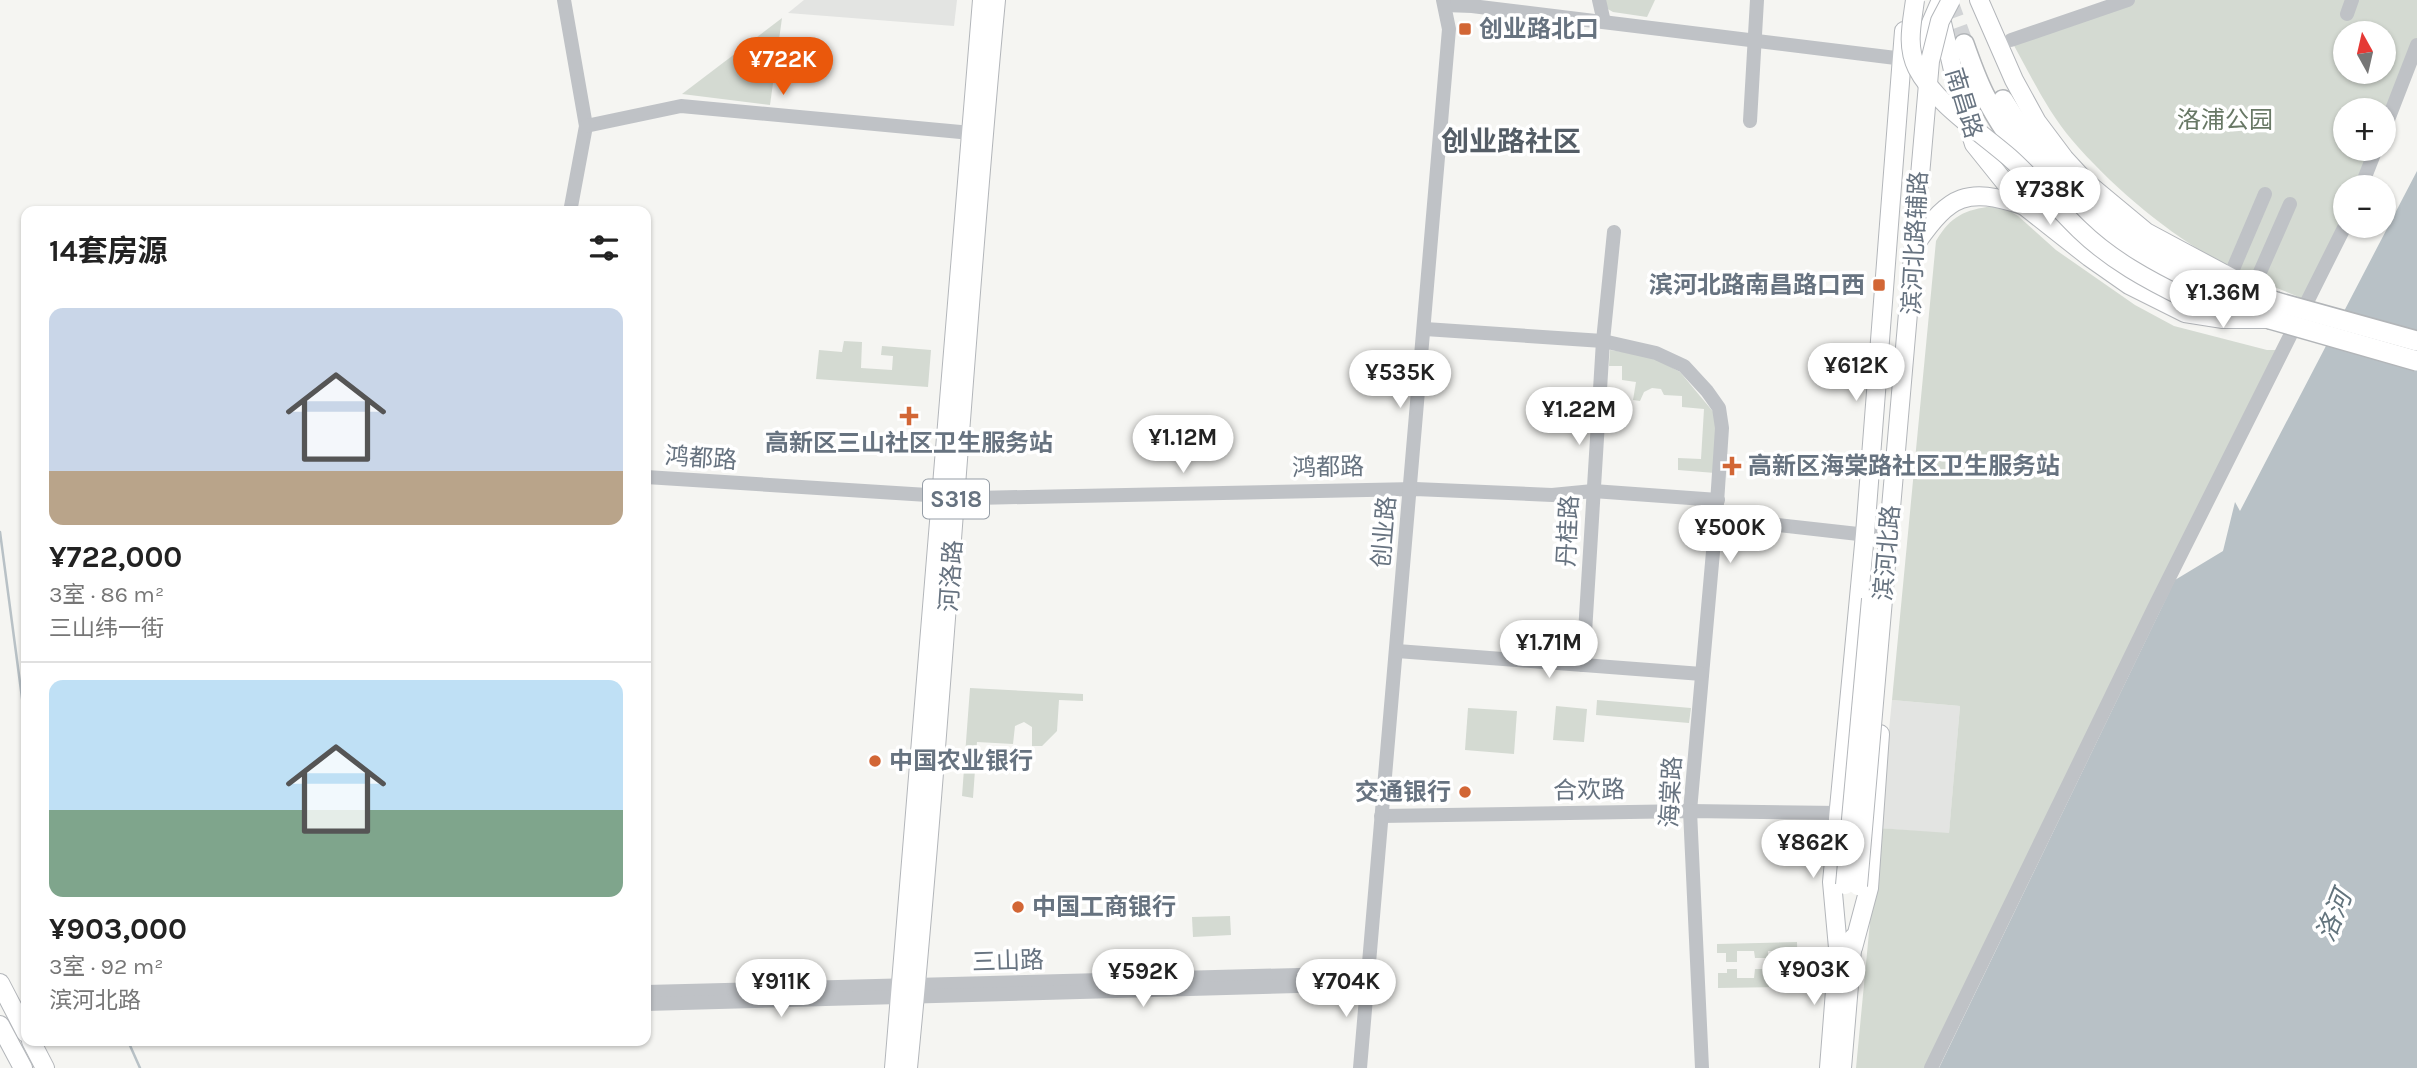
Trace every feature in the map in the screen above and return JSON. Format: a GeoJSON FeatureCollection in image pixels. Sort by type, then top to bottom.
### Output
{"type":"FeatureCollection","features":[{"type":"Feature","properties":{"kind":"highway"},"geometry":{"type":"LineString","coordinates":[[1970,42],[1984,94],[2010,137],[2077,216],[2106,240],[2204,294],[2417,341]]}},
{"type":"Feature","properties":{"kind":"highway"},"geometry":{"type":"LineString","coordinates":[[2273,310],[2417,361]]}},
{"type":"Feature","properties":{"kind":"main road","name":"河洛路"},"geometry":{"type":"LineString","coordinates":[[908,1068],[908,992],[977,133],[982,0]]}},
{"type":"Feature","properties":{"kind":"main road","name":"河洛路"},"geometry":{"type":"LineString","coordinates":[[977,133],[996,0]]}},
{"type":"Feature","properties":{"kind":"main road","name":"滨河北路辅路"},"geometry":{"type":"LineString","coordinates":[[1845,948],[1832,882],[1865,534],[1907,0]]}},
{"type":"Feature","properties":{"kind":"main road"},"geometry":{"type":"LineString","coordinates":[[1915,0],[1909,43],[1918,69],[1945,104],[2020,166],[2082,232],[2119,263],[2188,299],[2216,309],[2273,310]]}},
{"type":"Feature","properties":{"kind":"main road","name":"南昌路"},"geometry":{"type":"LineString","coordinates":[[1979,0],[2014,80],[2037,122],[2087,183],[2146,232],[2273,310]]}},
{"type":"Feature","properties":{"kind":"main road","name":"滨河北路辅路"},"geometry":{"type":"LineString","coordinates":[[1845,948],[1869,888],[1917,242],[1922,61],[1927,32],[1940,1]]}},
{"type":"Feature","properties":{"kind":"main road","name":"南昌路"},"geometry":{"type":"LineString","coordinates":[[1940,1],[1958,92],[1975,144],[2023,205],[2129,285],[2185,313],[2223,319],[2273,310]]}},
{"type":"Feature","properties":{"kind":"main road","name":"滨河北路"},"geometry":{"type":"LineString","coordinates":[[1829,1068],[1852,885],[1919,56],[1926,22],[1940,1]]}},
{"type":"Feature","properties":{"kind":"main road"},"geometry":{"type":"LineString","coordinates":[[1917,242],[1933,219],[1947,206],[1969,196],[1986,195],[2023,205]]}},
{"type":"Feature","properties":{"kind":"main road","name":"滨河北路"},"geometry":{"type":"LineString","coordinates":[[1842,1068],[1845,948]]}},
{"type":"Feature","properties":{"kind":"main road"},"geometry":{"type":"LineString","coordinates":[[0,983],[21,1023]]}},
{"type":"Feature","properties":{"kind":"main road","name":"河洛路"},"geometry":{"type":"LineString","coordinates":[[894,1068],[908,992]]}},
{"type":"Feature","properties":{"kind":"main road"},"geometry":{"type":"LineString","coordinates":[[0,1025],[23,1068]]}},
{"type":"Feature","properties":{"kind":"main road"},"geometry":{"type":"LineString","coordinates":[[34,1046],[45,1068]]}},
{"type":"Feature","properties":{"kind":"street"},"geometry":{"type":"LineString","coordinates":[[564,0],[586,126],[571,206]]}},
{"type":"Feature","properties":{"kind":"street"},"geometry":{"type":"LineString","coordinates":[[1599,0],[1604,22]]}},
{"type":"Feature","properties":{"kind":"street"},"geometry":{"type":"LineString","coordinates":[[1750,121],[1757,0]]}},
{"type":"Feature","properties":{"kind":"street"},"geometry":{"type":"LineString","coordinates":[[2011,40],[2129,0]]}},
{"type":"Feature","properties":{"kind":"street"},"geometry":{"type":"LineString","coordinates":[[2347,15],[2352,0]]}},
{"type":"Feature","properties":{"kind":"street"},"geometry":{"type":"LineString","coordinates":[[1446,2],[1922,61]]}},
{"type":"Feature","properties":{"kind":"street","name":"创业路"},"geometry":{"type":"LineString","coordinates":[[1363,1068],[1454,29],[1446,2]]}},
{"type":"Feature","properties":{"kind":"street"},"geometry":{"type":"LineString","coordinates":[[2396,99],[2417,45]]}},
{"type":"Feature","properties":{"kind":"street"},"geometry":{"type":"LineString","coordinates":[[586,126],[681,106],[977,133]]}},
{"type":"Feature","properties":{"kind":"street"},"geometry":{"type":"LineString","coordinates":[[2233,269],[2265,194]]}},
{"type":"Feature","properties":{"kind":"street"},"geometry":{"type":"LineString","coordinates":[[2257,279],[2290,204]]}},
{"type":"Feature","properties":{"kind":"street","name":"丹桂路"},"geometry":{"type":"LineString","coordinates":[[1583,665],[1602,341],[1614,232]]}},
{"type":"Feature","properties":{"kind":"street"},"geometry":{"type":"LineString","coordinates":[[1931,1068],[2154,608],[2339,238]]}},
{"type":"Feature","properties":{"kind":"street","name":"海棠路"},"geometry":{"type":"LineString","coordinates":[[1427,329],[1602,341],[1656,353],[1684,366],[1719,408],[1722,428],[1716,518],[1690,811],[1702,1068]]}},
{"type":"Feature","properties":{"kind":"street","name":"鸿都路"},"geometry":{"type":"LineString","coordinates":[[651,477],[949,497],[1413,489],[1552,495],[1594,491],[1717,500]]}},
{"type":"Feature","properties":{"kind":"street"},"geometry":{"type":"LineString","coordinates":[[1716,518],[1894,538]]}},
{"type":"Feature","properties":{"kind":"street"},"geometry":{"type":"LineString","coordinates":[[1399,651],[1702,674]]}},
{"type":"Feature","properties":{"kind":"street","name":"合欢路"},"geometry":{"type":"LineString","coordinates":[[1384,816],[1690,811],[1839,813]]}},
{"type":"Feature","properties":{"kind":"street","name":"三山路"},"geometry":{"type":"LineString","coordinates":[[651,1004],[908,992],[1369,979]]}},
{"type":"Feature","properties":{"kind":"street","name":"三山路"},"geometry":{"type":"LineString","coordinates":[[651,992],[908,992]]}},
{"type":"Feature","properties":{"kind":"shaded area"},"geometry":{"type":"Polygon","coordinates":[[[804,0],[957,0],[954,26],[788,13],[804,0]]]}},
{"type":"Feature","properties":{"kind":"shaded area"},"geometry":{"type":"Polygon","coordinates":[[[1892,700],[1960,706],[1949,834],[1879,828],[1892,700]]]}},
{"type":"Feature","properties":{"kind":"green space"},"geometry":{"type":"Polygon","coordinates":[[[1603,0],[1655,0],[1647,17],[1613,12],[1606,8],[1603,0]]]}},
{"type":"Feature","properties":{"kind":"green space","name":"洛浦公园"},"geometry":{"type":"Polygon","coordinates":[[[2128,0],[2417,0],[2417,45],[2396,99],[2333,98],[2333,161],[2371,161],[2366,175],[2333,175],[2333,238],[2339,238],[2308,301],[2243,273],[2168,229],[2126,195],[2089,158],[2063,129],[2011,40],[2128,0]]]}},
{"type":"Feature","properties":{"kind":"green space"},"geometry":{"type":"Polygon","coordinates":[[[782,18],[770,105],[682,94],[782,18]]]}},
{"type":"Feature","properties":{"kind":"green space"},"geometry":{"type":"Polygon","coordinates":[[[1993,206],[2018,216],[2056,250],[2135,305],[2174,326],[2267,350],[2284,350],[1931,1068],[1856,1068],[1879,828],[1949,833],[1960,706],[1892,700],[1936,241],[1959,216],[1993,206]]]}},
{"type":"Feature","properties":{"kind":"green space"},"geometry":{"type":"Polygon","coordinates":[[[844,341],[862,342],[861,368],[892,370],[893,356],[881,355],[882,346],[931,350],[928,387],[816,379],[819,350],[842,352],[844,341]]]}},
{"type":"Feature","properties":{"kind":"green space"},"geometry":{"type":"Polygon","coordinates":[[[1610,350],[1651,356],[1680,372],[1715,414],[1715,473],[1678,470],[1678,458],[1701,459],[1704,409],[1682,407],[1682,396],[1664,395],[1661,389],[1652,388],[1644,392],[1640,401],[1633,400],[1636,382],[1622,380],[1622,366],[1609,366],[1610,350]]]}},
{"type":"Feature","properties":{"kind":"green space"},"geometry":{"type":"Polygon","coordinates":[[[970,688],[1083,694],[1083,701],[1059,700],[1057,731],[1042,746],[1032,746],[1032,727],[1024,722],[1015,726],[1013,744],[977,742],[973,798],[962,796],[970,688]]]}},
{"type":"Feature","properties":{"kind":"green space"},"geometry":{"type":"Polygon","coordinates":[[[1597,700],[1691,708],[1689,723],[1596,715],[1597,700]]]}},
{"type":"Feature","properties":{"kind":"green space"},"geometry":{"type":"Polygon","coordinates":[[[1556,706],[1587,709],[1584,742],[1553,740],[1556,706]]]}},
{"type":"Feature","properties":{"kind":"green space"},"geometry":{"type":"Polygon","coordinates":[[[1468,708],[1517,711],[1514,754],[1465,750],[1468,708]]]}},
{"type":"Feature","properties":{"kind":"green space"},"geometry":{"type":"Polygon","coordinates":[[[1230,916],[1231,935],[1193,937],[1192,917],[1230,916]]]}},
{"type":"Feature","properties":{"kind":"green space"},"geometry":{"type":"Polygon","coordinates":[[[1797,942],[1798,986],[1790,987],[1784,971],[1784,956],[1788,956],[1788,951],[1768,951],[1768,958],[1755,958],[1754,951],[1737,951],[1737,962],[1726,962],[1726,953],[1717,953],[1717,944],[1797,942]]]}},
{"type":"Feature","properties":{"kind":"green space"},"geometry":{"type":"Polygon","coordinates":[[[1727,969],[1737,969],[1737,978],[1754,978],[1755,969],[1768,969],[1768,976],[1782,977],[1782,983],[1787,983],[1787,987],[1718,988],[1718,973],[1727,973],[1727,969]]]}},
{"type":"Feature","properties":{"kind":"water","name":"洛河"},"geometry":{"type":"Polygon","coordinates":[[[2417,171],[2417,1068],[1939,1068],[2175,580],[2223,551],[2235,502],[2240,511],[2382,238],[2396,238],[2396,211],[2417,171]]]}},
{"type":"Feature","properties":{"kind":"waterway"},"geometry":{"type":"LineString","coordinates":[[0,532],[21,690]]}},
{"type":"Feature","properties":{"kind":"waterway"},"geometry":{"type":"LineString","coordinates":[[130,1046],[140,1068]]}},
{"type":"Feature","properties":{"kind":"tunnel"},"geometry":{"type":"LineString","coordinates":[[1948,0],[1964,44]]}},
{"type":"Feature","properties":{"kind":"place","name":"创业路北口"},"geometry":{"type":"Point","coordinates":[1465,29]}},
{"type":"Feature","properties":{"kind":"place","name":"滨河北路南昌路口西"},"geometry":{"type":"Point","coordinates":[1879,285]}},
{"type":"Feature","properties":{"kind":"place","name":"高新区三山社区卫生服务站"},"geometry":{"type":"Point","coordinates":[909,416]}},
{"type":"Feature","properties":{"kind":"place","name":"高新区海棠路社区卫生服务站"},"geometry":{"type":"Point","coordinates":[1732,466]}},
{"type":"Feature","properties":{"kind":"place","name":"中国农业银行"},"geometry":{"type":"Point","coordinates":[875,761]}},
{"type":"Feature","properties":{"kind":"place","name":"交通银行"},"geometry":{"type":"Point","coordinates":[1465,792]}},
{"type":"Feature","properties":{"kind":"place","name":"中国工商银行"},"geometry":{"type":"Point","coordinates":[1018,907]}},
{"type":"Feature","properties":{"kind":"district","name":"创业路社区"},"geometry":{"type":"Point","coordinates":[1511,141]}}]}
